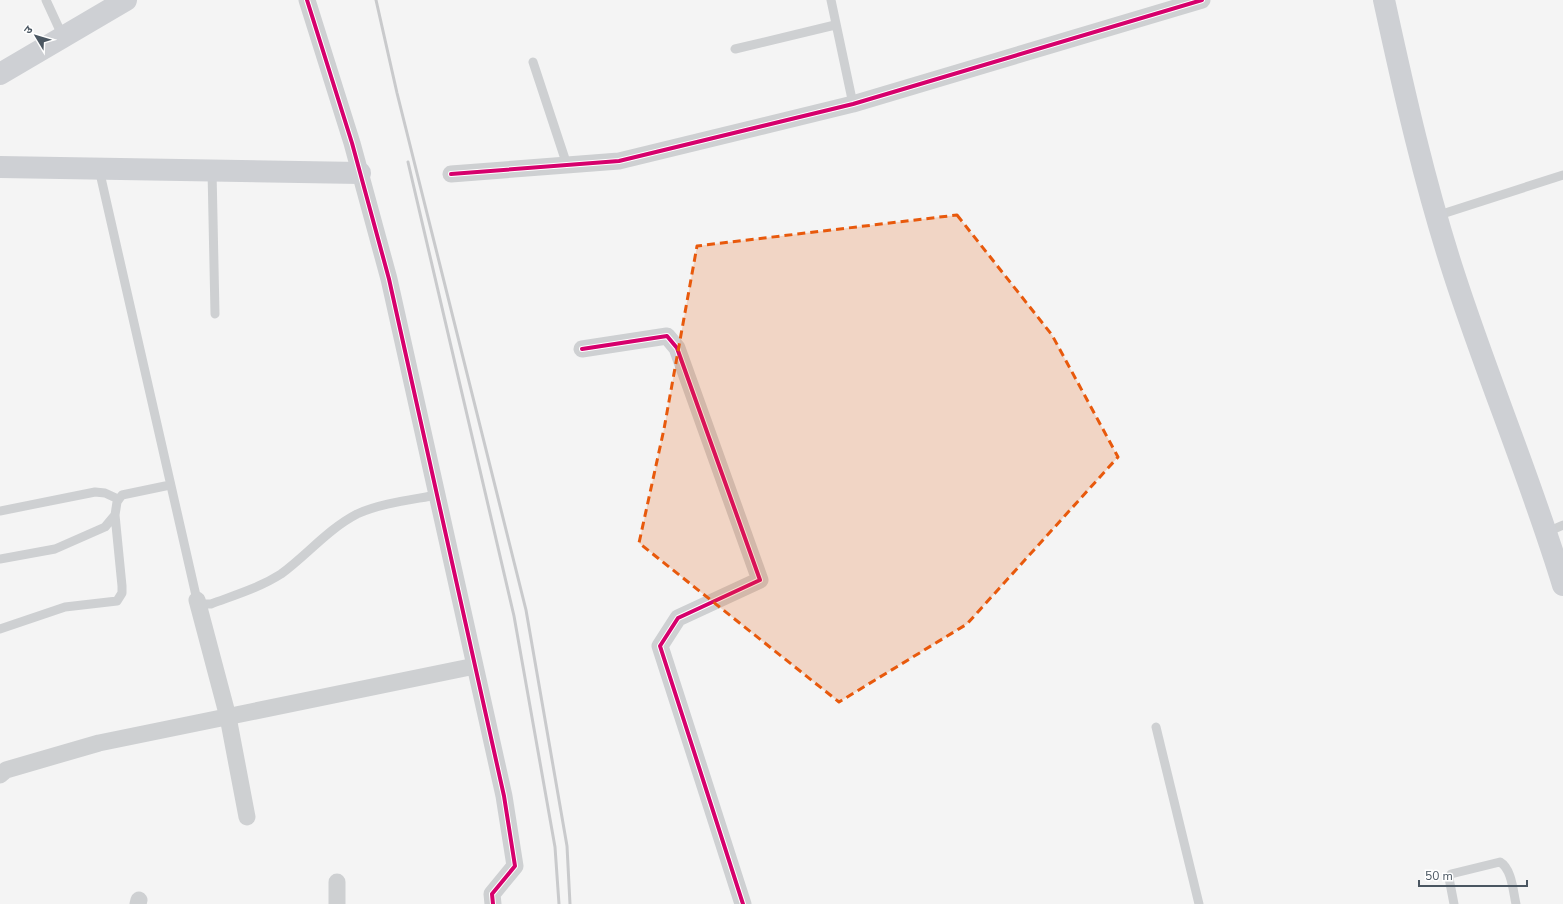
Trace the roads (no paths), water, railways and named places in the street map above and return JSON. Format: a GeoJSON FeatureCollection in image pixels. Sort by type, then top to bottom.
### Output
{"type":"FeatureCollection","features":[{"type":"Feature","properties":{"kind":"street"},"geometry":{"type":"LineString","coordinates":[[0,74],[126,0]]}},
{"type":"Feature","properties":{"kind":"street"},"geometry":{"type":"LineString","coordinates":[[307,0],[360,173],[389,279],[504,796],[515,866],[492,894],[493,904]]}},
{"type":"Feature","properties":{"kind":"street"},"geometry":{"type":"LineString","coordinates":[[451,174],[619,162],[853,104],[1202,0]]}},
{"type":"Feature","properties":{"kind":"street"},"geometry":{"type":"LineString","coordinates":[[1384,0],[1436,216],[1455,276],[1555,528],[1563,585]]}},
{"type":"Feature","properties":{"kind":"street"},"geometry":{"type":"LineString","coordinates":[[0,167],[360,173]]}},
{"type":"Feature","properties":{"kind":"street"},"geometry":{"type":"LineString","coordinates":[[582,349],[667,336],[677,348],[760,580],[678,618],[660,646],[743,904]]}},
{"type":"Feature","properties":{"kind":"street"},"geometry":{"type":"LineString","coordinates":[[197,600],[228,717],[247,817]]}},
{"type":"Feature","properties":{"kind":"street"},"geometry":{"type":"LineString","coordinates":[[0,775],[6,770],[99,743],[475,666]]}},
{"type":"Feature","properties":{"kind":"street"},"geometry":{"type":"LineString","coordinates":[[337,882],[338,904]]}},
{"type":"Feature","properties":{"kind":"lane"},"geometry":{"type":"LineString","coordinates":[[46,0],[63,37]]}},
{"type":"Feature","properties":{"kind":"lane"},"geometry":{"type":"LineString","coordinates":[[830,0],[853,104]]}},
{"type":"Feature","properties":{"kind":"lane"},"geometry":{"type":"LineString","coordinates":[[736,49],[835,25]]}},
{"type":"Feature","properties":{"kind":"lane"},"geometry":{"type":"LineString","coordinates":[[533,62],[567,165]]}},
{"type":"Feature","properties":{"kind":"lane"},"geometry":{"type":"LineString","coordinates":[[99,169],[197,600],[204,604],[211,604],[254,588],[270,580],[282,573],[344,522],[358,514],[389,504],[437,495]]}},
{"type":"Feature","properties":{"kind":"lane"},"geometry":{"type":"LineString","coordinates":[[212,170],[215,314]]}},
{"type":"Feature","properties":{"kind":"lane"},"geometry":{"type":"LineString","coordinates":[[1436,216],[1563,175]]}},
{"type":"Feature","properties":{"kind":"lane"},"geometry":{"type":"LineString","coordinates":[[0,629],[65,606],[117,600],[122,593],[115,515],[118,499],[124,494],[170,485]]}},
{"type":"Feature","properties":{"kind":"lane"},"geometry":{"type":"LineString","coordinates":[[0,511],[95,492],[105,492],[118,499]]}},
{"type":"Feature","properties":{"kind":"lane"},"geometry":{"type":"LineString","coordinates":[[0,559],[55,549],[106,527],[115,515]]}},
{"type":"Feature","properties":{"kind":"lane"},"geometry":{"type":"LineString","coordinates":[[1156,727],[1199,904]]}},
{"type":"Feature","properties":{"kind":"lane"},"geometry":{"type":"LineString","coordinates":[[1454,904],[1449,878],[1451,874],[1500,862],[1506,867],[1508,872],[1516,904]]}},
{"type":"Feature","properties":{"kind":"railway"},"geometry":{"type":"LineString","coordinates":[[376,0],[397,93],[526,610],[567,846],[570,904]]}},
{"type":"Feature","properties":{"kind":"railway"},"geometry":{"type":"LineString","coordinates":[[408,162],[514,616],[555,847],[559,904]]}}]}
